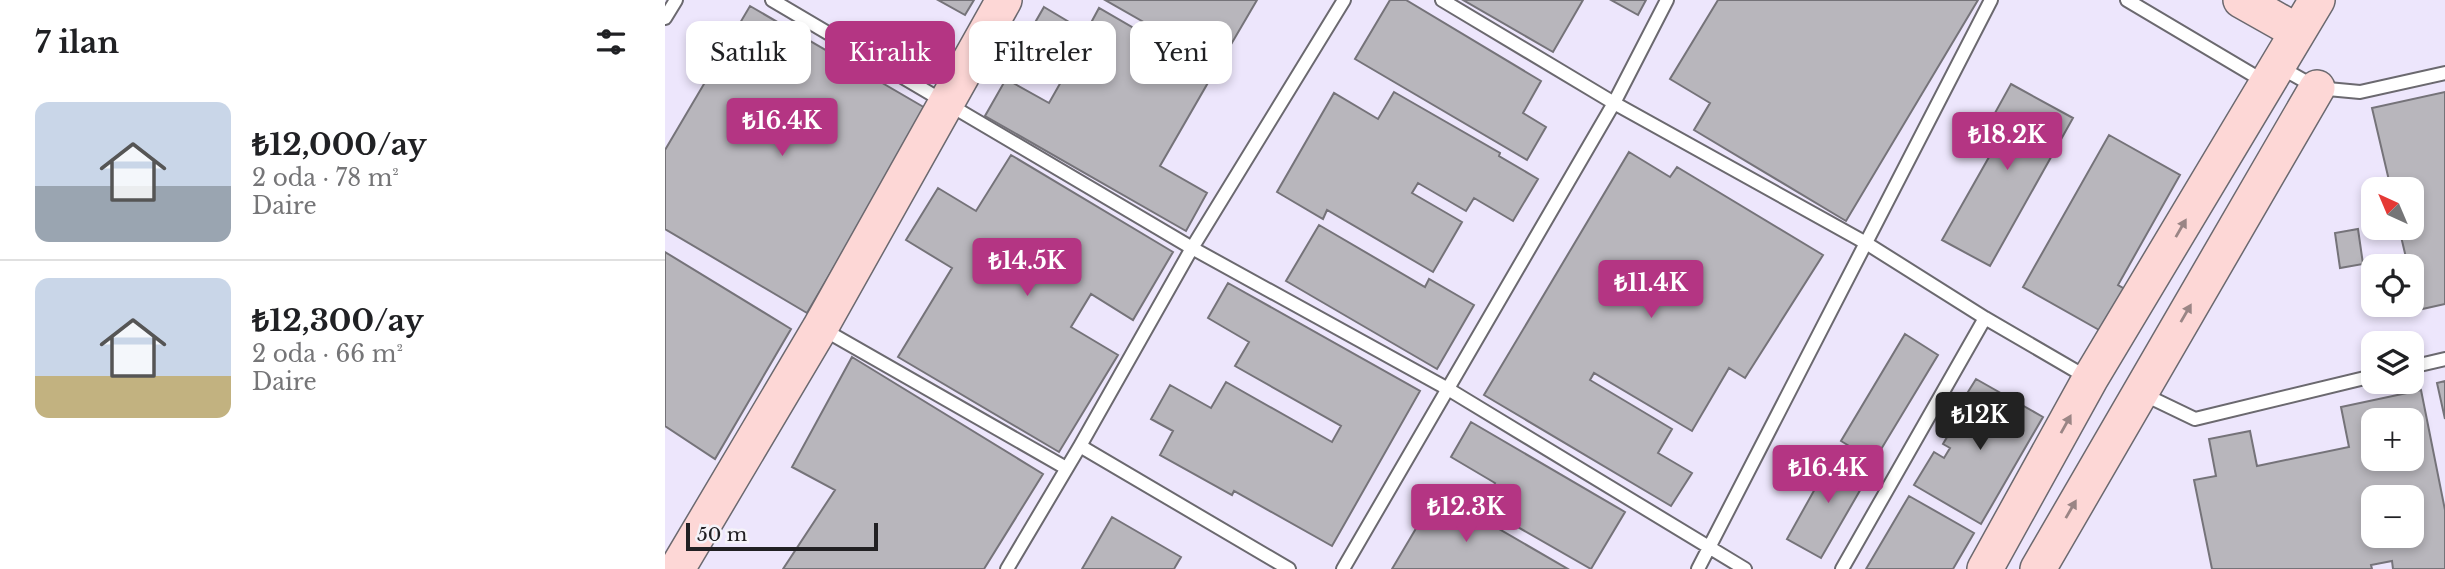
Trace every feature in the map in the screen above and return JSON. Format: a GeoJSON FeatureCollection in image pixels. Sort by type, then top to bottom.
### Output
{"type":"FeatureCollection","features":[{"type":"Feature","properties":{"kind":"street"},"geometry":{"type":"LineString","coordinates":[[677,569],[820,328],[1005,0]]}},
{"type":"Feature","properties":{"kind":"street"},"geometry":{"type":"LineString","coordinates":[[2242,0],[2296,31]]}},
{"type":"Feature","properties":{"kind":"street"},"geometry":{"type":"LineString","coordinates":[[1985,569],[2090,379],[2317,0]]}},
{"type":"Feature","properties":{"kind":"street"},"geometry":{"type":"LineString","coordinates":[[2038,569],[2317,88]]}},
{"type":"Feature","properties":{"kind":"lane"},"geometry":{"type":"LineString","coordinates":[[665,18],[676,0]]}},
{"type":"Feature","properties":{"kind":"lane"},"geometry":{"type":"LineString","coordinates":[[772,0],[1192,248],[1448,389],[1745,569]]}},
{"type":"Feature","properties":{"kind":"lane"},"geometry":{"type":"LineString","coordinates":[[1007,569],[1192,248],[1344,0]]}},
{"type":"Feature","properties":{"kind":"lane"},"geometry":{"type":"LineString","coordinates":[[1442,0],[1614,103],[1866,243],[1985,318],[2090,379]]}},
{"type":"Feature","properties":{"kind":"lane"},"geometry":{"type":"LineString","coordinates":[[1343,569],[1614,103],[1667,0]]}},
{"type":"Feature","properties":{"kind":"lane"},"geometry":{"type":"LineString","coordinates":[[1698,569],[1991,0]]}},
{"type":"Feature","properties":{"kind":"lane"},"geometry":{"type":"LineString","coordinates":[[2127,0],[2265,85],[2360,92],[2445,73]]}},
{"type":"Feature","properties":{"kind":"lane"},"geometry":{"type":"LineString","coordinates":[[1842,569],[1985,318]]}},
{"type":"Feature","properties":{"kind":"lane"},"geometry":{"type":"LineString","coordinates":[[820,328],[1066,468]]}},
{"type":"Feature","properties":{"kind":"lane"},"geometry":{"type":"LineString","coordinates":[[2424,364],[2445,359]]}},
{"type":"Feature","properties":{"kind":"lane"},"geometry":{"type":"LineString","coordinates":[[2139,392],[2195,419],[2361,379]]}},
{"type":"Feature","properties":{"kind":"lane"},"geometry":{"type":"LineString","coordinates":[[1080,446],[1289,569]]}},
{"type":"Feature","properties":{"kind":"shaded area"},"geometry":{"type":"Polygon","coordinates":[[[665,0],[2445,0],[2445,569],[665,569],[665,0]]]}},
{"type":"Feature","properties":{"kind":"building"},"geometry":{"type":"Polygon","coordinates":[[[938,0],[974,0],[965,15],[938,0]]]}},
{"type":"Feature","properties":{"kind":"building"},"geometry":{"type":"Polygon","coordinates":[[[1105,0],[1257,0],[1232,43],[1232,21],[1142,21],[1105,0]]]}},
{"type":"Feature","properties":{"kind":"building"},"geometry":{"type":"Polygon","coordinates":[[[1390,0],[1406,0],[1541,81],[1523,113],[1546,127],[1527,160],[1355,59],[1390,0]]]}},
{"type":"Feature","properties":{"kind":"building"},"geometry":{"type":"Polygon","coordinates":[[[1463,0],[1583,0],[1553,52],[1463,0]]]}},
{"type":"Feature","properties":{"kind":"building"},"geometry":{"type":"Polygon","coordinates":[[[1611,0],[1646,0],[1638,15],[1611,0]]]}},
{"type":"Feature","properties":{"kind":"building"},"geometry":{"type":"Polygon","coordinates":[[[1718,0],[1978,0],[1846,221],[1694,130],[1710,103],[1670,79],[1718,0]]]}},
{"type":"Feature","properties":{"kind":"building"},"geometry":{"type":"Polygon","coordinates":[[[750,6],[776,21],[741,21],[750,6]]]}},
{"type":"Feature","properties":{"kind":"building"},"geometry":{"type":"Polygon","coordinates":[[[1044,7],[1068,21],[1036,21],[1044,7]]]}},
{"type":"Feature","properties":{"kind":"building"},"geometry":{"type":"Polygon","coordinates":[[[1099,8],[1130,26],[1130,84],[1207,84],[1160,166],[1207,193],[1186,231],[985,116],[1003,84],[1015,84],[1049,103],[1060,84],[1116,84],[1116,21],[1092,21],[1099,8]]]}},
{"type":"Feature","properties":{"kind":"building"},"geometry":{"type":"Polygon","coordinates":[[[811,41],[825,50],[825,84],[884,84],[927,109],[807,313],[665,229],[665,150],[704,84],[811,84],[811,41]]]}},
{"type":"Feature","properties":{"kind":"building"},"geometry":{"type":"Polygon","coordinates":[[[2011,84],[2073,118],[1990,266],[1942,240],[1989,157],[1975,149],[2011,84]]]}},
{"type":"Feature","properties":{"kind":"building"},"geometry":{"type":"Polygon","coordinates":[[[1394,92],[1500,153],[1499,156],[1538,179],[1513,221],[1474,198],[1466,211],[1418,183],[1412,193],[1462,222],[1433,272],[1327,210],[1323,219],[1277,192],[1334,93],[1378,119],[1394,92]]]}},
{"type":"Feature","properties":{"kind":"building"},"geometry":{"type":"Polygon","coordinates":[[[2445,92],[2445,304],[2424,309],[2424,254],[2405,254],[2402,240],[2424,240],[2424,177],[2388,177],[2372,108],[2445,92]]]}},
{"type":"Feature","properties":{"kind":"building"},"geometry":{"type":"Polygon","coordinates":[[[2109,135],[2180,175],[2118,285],[2132,293],[2108,335],[2023,287],[2109,135]]]}},
{"type":"Feature","properties":{"kind":"building"},"geometry":{"type":"Polygon","coordinates":[[[1629,152],[1670,177],[1677,167],[1823,255],[1745,378],[1729,368],[1692,431],[1594,373],[1590,380],[1672,429],[1658,453],[1692,473],[1671,506],[1484,395],[1629,152]]]}},
{"type":"Feature","properties":{"kind":"building"},"geometry":{"type":"Polygon","coordinates":[[[1011,155],[1173,252],[1133,320],[1091,294],[1071,327],[1118,355],[1059,452],[898,357],[952,268],[906,240],[938,188],[976,211],[1011,155]]]}},
{"type":"Feature","properties":{"kind":"building"},"geometry":{"type":"Polygon","coordinates":[[[1319,225],[1425,287],[1429,279],[1474,305],[1437,369],[1286,281],[1319,225]]]}},
{"type":"Feature","properties":{"kind":"building"},"geometry":{"type":"Polygon","coordinates":[[[2358,229],[2361,264],[2340,268],[2335,233],[2358,229]]]}},
{"type":"Feature","properties":{"kind":"building"},"geometry":{"type":"Polygon","coordinates":[[[665,252],[791,329],[715,459],[665,426],[665,252]]]}},
{"type":"Feature","properties":{"kind":"building"},"geometry":{"type":"Polygon","coordinates":[[[1228,283],[1420,391],[1332,546],[1234,491],[1232,495],[1160,455],[1173,431],[1151,419],[1170,385],[1211,408],[1226,382],[1332,442],[1341,426],[1235,366],[1249,342],[1208,318],[1228,283]]]}},
{"type":"Feature","properties":{"kind":"building"},"geometry":{"type":"Polygon","coordinates":[[[1905,334],[1938,355],[1874,461],[1841,441],[1905,334]]]}},
{"type":"Feature","properties":{"kind":"building"},"geometry":{"type":"Polygon","coordinates":[[[852,357],[1043,474],[984,569],[783,569],[835,490],[792,467],[852,357]]]}},
{"type":"Feature","properties":{"kind":"building"},"geometry":{"type":"Polygon","coordinates":[[[1976,379],[2043,417],[1981,524],[1914,485],[1934,452],[1944,458],[1950,448],[1943,444],[1967,403],[1963,400],[1976,379]]]}},
{"type":"Feature","properties":{"kind":"building"},"geometry":{"type":"Polygon","coordinates":[[[2445,381],[2445,419],[2437,383],[2445,381]]]}},
{"type":"Feature","properties":{"kind":"building"},"geometry":{"type":"Polygon","coordinates":[[[2402,394],[2422,394],[2445,510],[2445,569],[2393,569],[2392,561],[2371,565],[2372,569],[2212,569],[2194,480],[2216,476],[2209,439],[2250,431],[2257,466],[2349,447],[2341,407],[2402,394]]]}},
{"type":"Feature","properties":{"kind":"building"},"geometry":{"type":"Polygon","coordinates":[[[1471,422],[1625,512],[1591,569],[1481,506],[1495,483],[1451,457],[1471,422]]]}},
{"type":"Feature","properties":{"kind":"building"},"geometry":{"type":"Polygon","coordinates":[[[1835,453],[1870,473],[1821,558],[1787,539],[1835,453]]]}},
{"type":"Feature","properties":{"kind":"building"},"geometry":{"type":"Polygon","coordinates":[[[1437,493],[1568,569],[1392,569],[1437,493]]]}},
{"type":"Feature","properties":{"kind":"building"},"geometry":{"type":"Polygon","coordinates":[[[1909,496],[1974,533],[1953,569],[1866,569],[1909,496]]]}},
{"type":"Feature","properties":{"kind":"building"},"geometry":{"type":"Polygon","coordinates":[[[1112,517],[1181,557],[1174,569],[1082,569],[1112,517]]]}}]}
